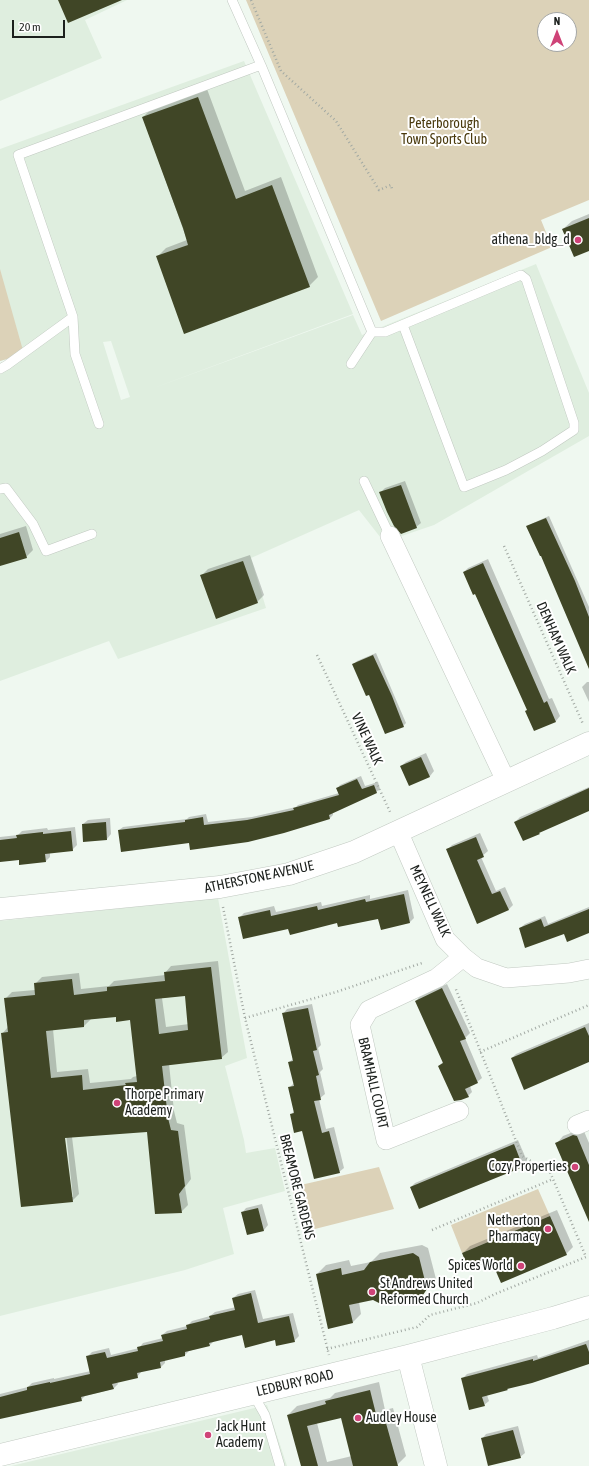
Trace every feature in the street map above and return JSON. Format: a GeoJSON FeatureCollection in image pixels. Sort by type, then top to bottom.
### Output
{"type":"FeatureCollection","features":[{"type":"Feature","properties":{"kind":"street"},"geometry":{"type":"LineString","coordinates":[[390,536],[506,781]]}},
{"type":"Feature","properties":{"kind":"street","name":"ATHERSTONE AVENUE"},"geometry":{"type":"LineString","coordinates":[[0,909],[231,885],[289,874],[354,852],[506,781],[586,734]]}},
{"type":"Feature","properties":{"kind":"street","name":"MEYNELL WALK"},"geometry":{"type":"LineString","coordinates":[[398,831],[445,939],[463,957],[477,968],[506,978],[569,973],[589,969]]}},
{"type":"Feature","properties":{"kind":"street","name":"BRAMHALL COURT"},"geometry":{"type":"LineString","coordinates":[[459,1111],[386,1140],[360,1025],[369,1010],[437,978],[463,957]]}},
{"type":"Feature","properties":{"kind":"street","name":"LEDBURY ROAD"},"geometry":{"type":"LineString","coordinates":[[0,1455],[408,1356],[553,1318],[589,1307]]}},
{"type":"Feature","properties":{"kind":"street"},"geometry":{"type":"LineString","coordinates":[[408,1356],[436,1466]]}},
{"type":"Feature","properties":{"kind":"lane"},"geometry":{"type":"LineString","coordinates":[[232,0],[261,65],[372,332]]}},
{"type":"Feature","properties":{"kind":"lane"},"geometry":{"type":"LineString","coordinates":[[100,424],[75,354],[72,318],[18,155],[261,65]]}},
{"type":"Feature","properties":{"kind":"lane"},"geometry":{"type":"LineString","coordinates":[[372,332],[384,332],[403,325],[521,275],[526,279],[574,423],[574,430],[542,451],[506,470],[464,488],[403,325]]}},
{"type":"Feature","properties":{"kind":"lane"},"geometry":{"type":"LineString","coordinates":[[0,369],[7,366],[72,318]]}},
{"type":"Feature","properties":{"kind":"lane"},"geometry":{"type":"LineString","coordinates":[[351,364],[372,332]]}},
{"type":"Feature","properties":{"kind":"lane"},"geometry":{"type":"LineString","coordinates":[[364,481],[390,536]]}},
{"type":"Feature","properties":{"kind":"lane"},"geometry":{"type":"LineString","coordinates":[[0,489],[6,488],[33,524],[46,551],[92,534]]}},
{"type":"Feature","properties":{"kind":"lane"},"geometry":{"type":"LineString","coordinates":[[252,1393],[265,1415],[280,1466]]}},
{"type":"Feature","properties":{"kind":"path"},"geometry":{"type":"LineString","coordinates":[[250,0],[281,71],[336,121],[379,190],[391,185],[392,189]]}},
{"type":"Feature","properties":{"kind":"path","name":"DENHAM WALK"},"geometry":{"type":"LineString","coordinates":[[504,546],[586,734]]}},
{"type":"Feature","properties":{"kind":"path","name":"VINE WALK"},"geometry":{"type":"LineString","coordinates":[[317,655],[398,831]]}},
{"type":"Feature","properties":{"kind":"path","name":"BREAMORE GARDENS"},"geometry":{"type":"LineString","coordinates":[[223,905],[245,1018],[330,1360]]}},
{"type":"Feature","properties":{"kind":"path"},"geometry":{"type":"LineString","coordinates":[[245,1018],[336,992],[425,962]]}},
{"type":"Feature","properties":{"kind":"path"},"geometry":{"type":"LineString","coordinates":[[327,1348],[417,1327],[430,1315],[477,1303],[495,1294],[588,1257],[550,1172],[522,1156],[448,970]]}},
{"type":"Feature","properties":{"kind":"path"},"geometry":{"type":"LineString","coordinates":[[480,1052],[589,1005]]}},
{"type":"Feature","properties":{"kind":"path"},"geometry":{"type":"LineString","coordinates":[[432,1230],[553,1179]]}},
{"type":"Feature","properties":{"kind":"shaded area"},"geometry":{"type":"Polygon","coordinates":[[[0,0],[127,0],[85,20],[102,58],[0,101],[0,0]]]}},
{"type":"Feature","properties":{"kind":"shaded area"},"geometry":{"type":"Polygon","coordinates":[[[244,61],[353,314],[151,389],[353,315],[362,335],[536,264],[589,393],[589,436],[434,525],[384,542],[359,510],[251,558],[266,608],[118,659],[109,641],[0,681],[0,363],[33,353],[0,361],[0,149],[244,61]],[[111,341],[103,342],[121,400],[130,397],[111,341]]]}},
{"type":"Feature","properties":{"kind":"shaded area","name":"Thorpe Primary Academy"},"geometry":{"type":"Polygon","coordinates":[[[218,898],[247,1058],[225,1066],[246,1153],[275,1148],[285,1191],[223,1208],[234,1254],[185,1270],[0,1316],[0,921],[218,898]]]}},
{"type":"Feature","properties":{"kind":"shaded area","name":"Jack Hunt Academy"},"geometry":{"type":"Polygon","coordinates":[[[267,1405],[287,1466],[11,1466],[267,1405]]]}},
{"type":"Feature","properties":{"kind":"green space","name":"Peterborough Town Sports Club"},"geometry":{"type":"Polygon","coordinates":[[[246,0],[589,0],[589,200],[541,220],[552,247],[381,321],[246,0]]]}},
{"type":"Feature","properties":{"kind":"green space"},"geometry":{"type":"Polygon","coordinates":[[[0,269],[24,354],[0,361],[0,269]]]}},
{"type":"Feature","properties":{"kind":"green space"},"geometry":{"type":"Polygon","coordinates":[[[379,1167],[394,1209],[303,1232],[292,1187],[379,1167]]]}},
{"type":"Feature","properties":{"kind":"green space"},"geometry":{"type":"Polygon","coordinates":[[[538,1189],[550,1216],[462,1253],[451,1225],[538,1189]]]}},
{"type":"Feature","properties":{"kind":"building"},"geometry":{"type":"Polygon","coordinates":[[[58,0],[122,0],[68,23],[58,0]]]}},
{"type":"Feature","properties":{"kind":"building"},"geometry":{"type":"Polygon","coordinates":[[[198,97],[236,199],[272,185],[310,287],[184,334],[156,256],[188,245],[142,117],[198,97]]]}},
{"type":"Feature","properties":{"kind":"building","name":"athena_bldg_d"},"geometry":{"type":"Polygon","coordinates":[[[589,218],[589,251],[574,257],[562,229],[589,218]]]}},
{"type":"Feature","properties":{"kind":"building"},"geometry":{"type":"Polygon","coordinates":[[[401,485],[417,528],[401,534],[394,526],[379,492],[401,485]]]}},
{"type":"Feature","properties":{"kind":"building"},"geometry":{"type":"Polygon","coordinates":[[[546,518],[575,581],[589,617],[589,669],[541,556],[526,526],[546,518]]]}},
{"type":"Feature","properties":{"kind":"building"},"geometry":{"type":"Polygon","coordinates":[[[19,532],[27,558],[0,566],[0,538],[19,532]]]}},
{"type":"Feature","properties":{"kind":"building"},"geometry":{"type":"Polygon","coordinates":[[[243,561],[258,603],[216,619],[200,575],[243,561]]]}},
{"type":"Feature","properties":{"kind":"building"},"geometry":{"type":"Polygon","coordinates":[[[483,563],[544,703],[547,701],[556,722],[534,731],[525,711],[527,710],[475,594],[473,595],[463,572],[483,563]]]}},
{"type":"Feature","properties":{"kind":"building"},"geometry":{"type":"Polygon","coordinates":[[[373,655],[392,696],[404,727],[385,734],[369,695],[366,696],[352,664],[373,655]]]}},
{"type":"Feature","properties":{"kind":"building"},"geometry":{"type":"Polygon","coordinates":[[[421,757],[430,777],[409,786],[400,766],[421,757]]]}},
{"type":"Feature","properties":{"kind":"building"},"geometry":{"type":"Polygon","coordinates":[[[357,779],[362,789],[374,785],[377,793],[329,815],[330,819],[248,842],[190,850],[189,843],[121,852],[118,830],[185,822],[185,820],[203,817],[204,825],[247,820],[294,810],[293,808],[339,795],[336,788],[357,779]]]}},
{"type":"Feature","properties":{"kind":"building"},"geometry":{"type":"Polygon","coordinates":[[[589,788],[589,811],[523,841],[514,822],[589,788]]]}},
{"type":"Feature","properties":{"kind":"building"},"geometry":{"type":"Polygon","coordinates":[[[106,822],[107,840],[83,842],[82,824],[106,822]]]}},
{"type":"Feature","properties":{"kind":"building"},"geometry":{"type":"Polygon","coordinates":[[[71,831],[73,851],[45,854],[46,862],[19,865],[19,860],[0,862],[0,840],[17,838],[16,835],[71,831]]]}},
{"type":"Feature","properties":{"kind":"building"},"geometry":{"type":"Polygon","coordinates":[[[476,837],[484,857],[477,860],[492,894],[500,891],[509,910],[477,924],[446,849],[476,837]]]}},
{"type":"Feature","properties":{"kind":"building"},"geometry":{"type":"Polygon","coordinates":[[[404,894],[410,923],[381,930],[378,919],[338,927],[337,923],[290,935],[288,929],[243,939],[238,917],[270,910],[271,916],[317,906],[318,910],[365,899],[366,902],[404,894]]]}},
{"type":"Feature","properties":{"kind":"building"},"geometry":{"type":"Polygon","coordinates":[[[589,909],[589,933],[567,942],[564,934],[525,948],[519,928],[541,919],[544,927],[589,909]]]}},
{"type":"Feature","properties":{"kind":"building"},"geometry":{"type":"Polygon","coordinates":[[[211,967],[222,1059],[162,1066],[168,1118],[171,1130],[178,1131],[185,1186],[179,1194],[182,1213],[155,1214],[147,1132],[65,1138],[73,1202],[21,1207],[1,1033],[8,1032],[4,998],[35,995],[34,983],[72,979],[74,995],[107,991],[107,987],[165,981],[164,972],[211,967]],[[185,996],[155,999],[159,1034],[188,1030],[185,996]],[[116,1017],[84,1020],[84,1027],[46,1031],[51,1078],[82,1075],[83,1090],[126,1085],[125,1083],[137,1082],[130,1020],[116,1022],[116,1017]]]}},
{"type":"Feature","properties":{"kind":"building"},"geometry":{"type":"Polygon","coordinates":[[[442,988],[466,1039],[460,1041],[478,1083],[465,1089],[469,1097],[454,1101],[438,1066],[443,1063],[415,1001],[442,988]]]}},
{"type":"Feature","properties":{"kind":"building"},"geometry":{"type":"Polygon","coordinates":[[[308,1008],[317,1050],[313,1051],[319,1075],[316,1076],[321,1100],[314,1101],[322,1133],[329,1131],[340,1173],[314,1179],[302,1131],[294,1133],[290,1114],[294,1113],[288,1087],[294,1086],[288,1062],[293,1061],[282,1013],[308,1008]]]}},
{"type":"Feature","properties":{"kind":"building"},"geometry":{"type":"Polygon","coordinates":[[[585,1027],[589,1036],[589,1062],[524,1090],[511,1058],[585,1027]]]}},
{"type":"Feature","properties":{"kind":"building"},"geometry":{"type":"Polygon","coordinates":[[[573,1135],[577,1136],[589,1165],[589,1222],[555,1143],[573,1135]]]}},
{"type":"Feature","properties":{"kind":"building"},"geometry":{"type":"Polygon","coordinates":[[[514,1144],[523,1167],[419,1209],[410,1187],[514,1144]]]}},
{"type":"Feature","properties":{"kind":"building"},"geometry":{"type":"Polygon","coordinates":[[[258,1208],[264,1231],[247,1235],[241,1212],[258,1208]]]}},
{"type":"Feature","properties":{"kind":"building"},"geometry":{"type":"Polygon","coordinates":[[[550,1216],[567,1255],[501,1283],[491,1260],[469,1270],[462,1253],[550,1216]]]}},
{"type":"Feature","properties":{"kind":"building","name":"St Andrews United Reformed Church"},"geometry":{"type":"Polygon","coordinates":[[[413,1253],[419,1257],[427,1289],[423,1295],[379,1303],[373,1300],[349,1305],[353,1323],[328,1329],[316,1274],[341,1268],[342,1275],[364,1270],[370,1262],[413,1253]]]}},
{"type":"Feature","properties":{"kind":"building"},"geometry":{"type":"Polygon","coordinates":[[[251,1293],[258,1323],[289,1316],[295,1342],[276,1346],[275,1340],[245,1348],[242,1335],[209,1343],[210,1346],[185,1352],[185,1356],[160,1362],[161,1368],[137,1373],[138,1378],[112,1384],[114,1389],[81,1397],[82,1401],[0,1419],[0,1397],[27,1390],[27,1387],[90,1374],[86,1356],[105,1352],[107,1358],[138,1351],[137,1347],[163,1341],[161,1335],[187,1329],[186,1325],[210,1319],[209,1316],[235,1310],[232,1298],[251,1293]]]}},
{"type":"Feature","properties":{"kind":"building"},"geometry":{"type":"Polygon","coordinates":[[[586,1344],[589,1352],[589,1364],[532,1383],[482,1397],[485,1406],[469,1410],[461,1378],[533,1359],[533,1361],[586,1344]]]}},
{"type":"Feature","properties":{"kind":"building"},"geometry":{"type":"Polygon","coordinates":[[[370,1390],[377,1418],[384,1416],[398,1466],[353,1466],[341,1418],[307,1426],[318,1466],[301,1466],[287,1415],[326,1404],[325,1401],[370,1390]]]}},
{"type":"Feature","properties":{"kind":"building"},"geometry":{"type":"Polygon","coordinates":[[[513,1430],[521,1458],[488,1466],[481,1438],[513,1430]]]}},
{"type":"Feature","properties":{"kind":"place","name":"athena_bldg_d"},"geometry":{"type":"Point","coordinates":[578,240]}},
{"type":"Feature","properties":{"kind":"place","name":"Thorpe Primary Academy"},"geometry":{"type":"Point","coordinates":[117,1103]}},
{"type":"Feature","properties":{"kind":"place","name":"Cozy Properties"},"geometry":{"type":"Point","coordinates":[575,1167]}},
{"type":"Feature","properties":{"kind":"place","name":"Netherton Pharmacy"},"geometry":{"type":"Point","coordinates":[548,1229]}},
{"type":"Feature","properties":{"kind":"place","name":"Spices World"},"geometry":{"type":"Point","coordinates":[521,1266]}},
{"type":"Feature","properties":{"kind":"place","name":"St Andrews United Reformed Church"},"geometry":{"type":"Point","coordinates":[372,1292]}},
{"type":"Feature","properties":{"kind":"place","name":"Audley House"},"geometry":{"type":"Point","coordinates":[358,1418]}},
{"type":"Feature","properties":{"kind":"place","name":"Jack Hunt Academy"},"geometry":{"type":"Point","coordinates":[208,1435]}}]}
